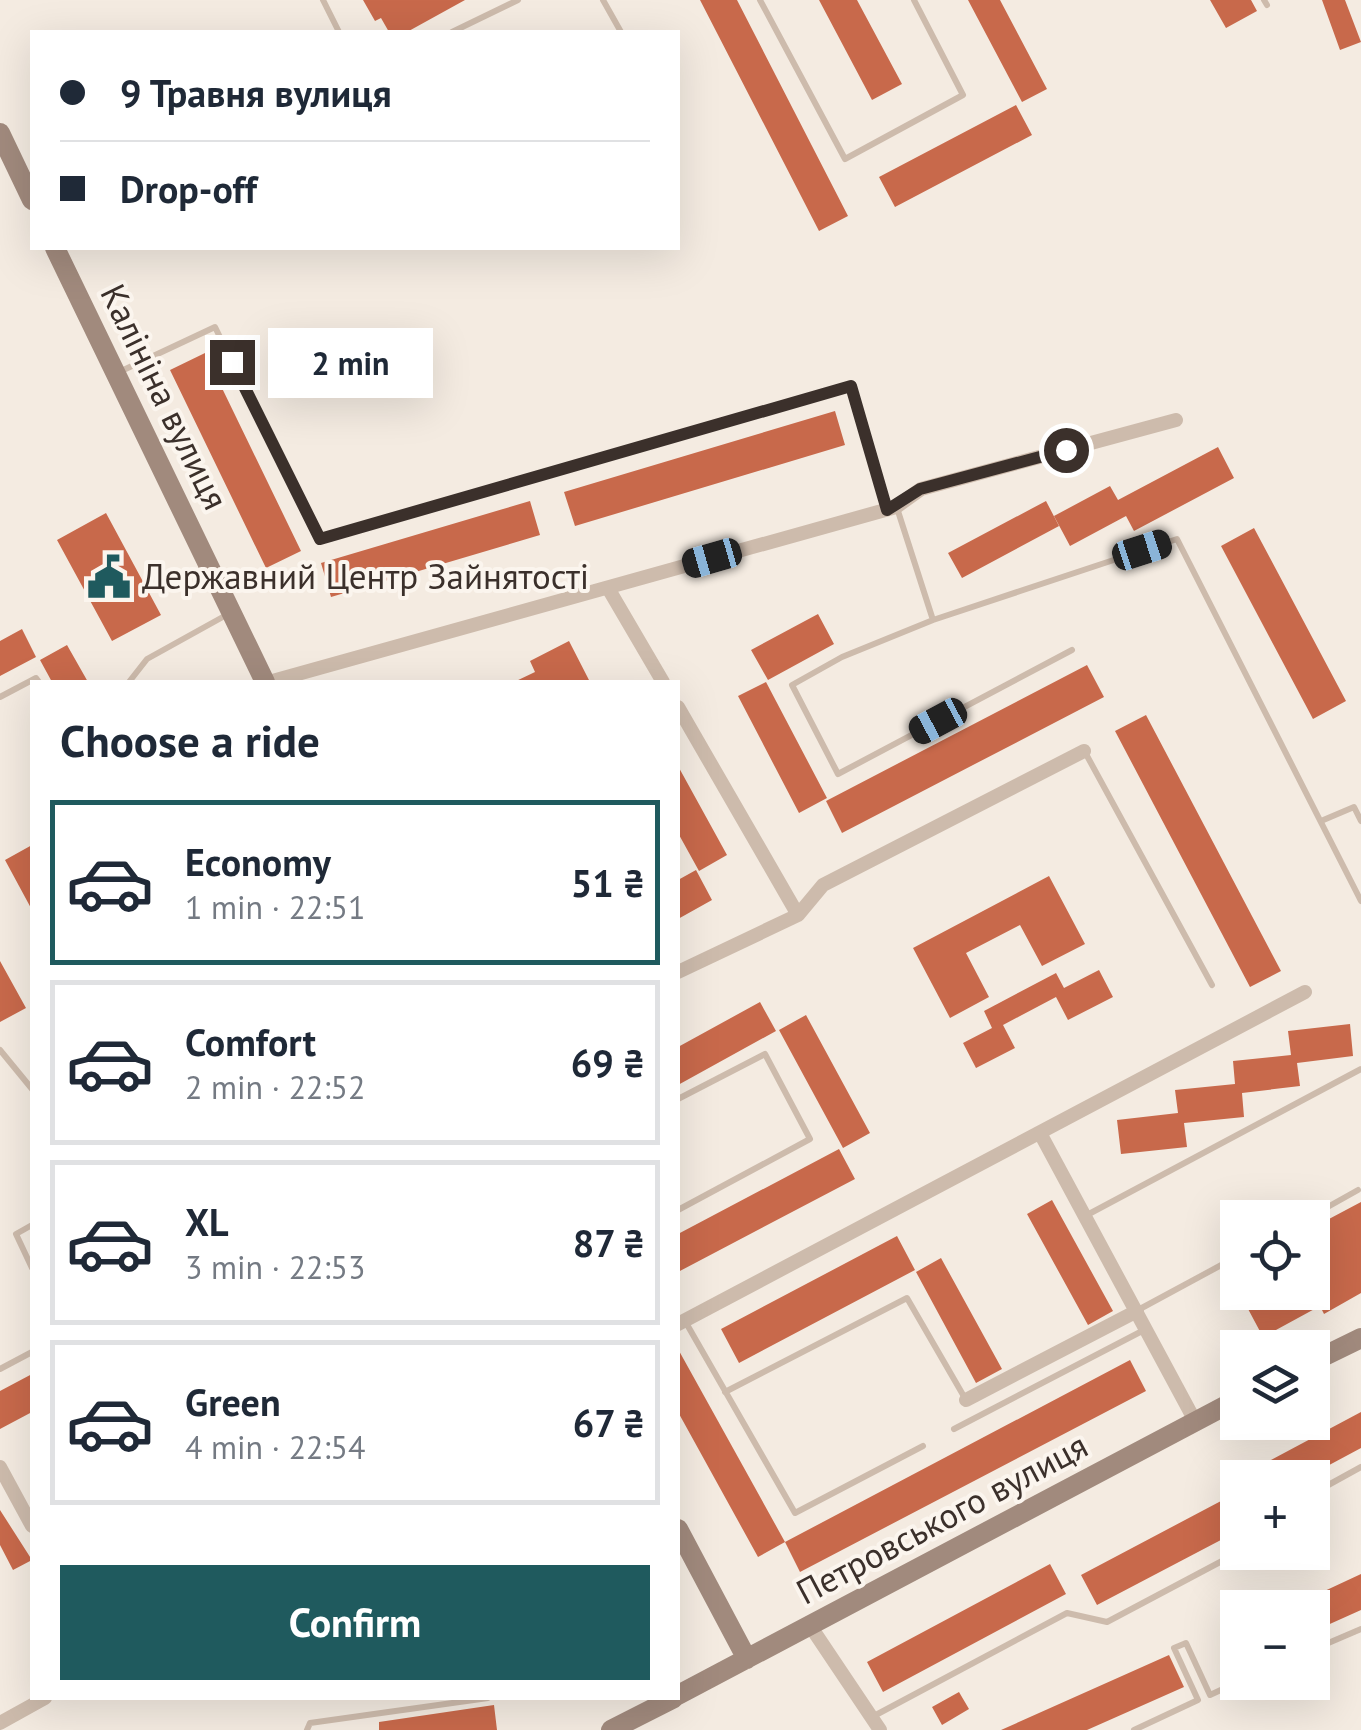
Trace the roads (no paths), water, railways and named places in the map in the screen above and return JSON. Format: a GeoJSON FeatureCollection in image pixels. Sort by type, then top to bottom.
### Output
{"type":"FeatureCollection","features":[{"type":"Feature","properties":{"kind":"street"},"geometry":{"type":"LineString","coordinates":[[0,132],[30,196]]}},
{"type":"Feature","properties":{"kind":"street","name":"Калініна вулиця"},"geometry":{"type":"LineString","coordinates":[[57,250],[266,680]]}},
{"type":"Feature","properties":{"kind":"street"},"geometry":{"type":"LineString","coordinates":[[274,680],[892,508],[920,489],[1176,420]]}},
{"type":"Feature","properties":{"kind":"street"},"geometry":{"type":"LineString","coordinates":[[608,588],[662,680]]}},
{"type":"Feature","properties":{"kind":"street"},"geometry":{"type":"LineString","coordinates":[[680,710],[798,914]]}},
{"type":"Feature","properties":{"kind":"street"},"geometry":{"type":"LineString","coordinates":[[680,971],[798,914],[823,885],[1084,751]]}},
{"type":"Feature","properties":{"kind":"street"},"geometry":{"type":"LineString","coordinates":[[681,1322],[1304,992]]}},
{"type":"Feature","properties":{"kind":"street"},"geometry":{"type":"LineString","coordinates":[[1040,1133],[1195,1421]]}},
{"type":"Feature","properties":{"kind":"street"},"geometry":{"type":"LineString","coordinates":[[966,1400],[1137,1310]]}},
{"type":"Feature","properties":{"kind":"street"},"geometry":{"type":"LineString","coordinates":[[1330,1355],[1359,1344]]}},
{"type":"Feature","properties":{"kind":"street","name":"Петровського вулиця"},"geometry":{"type":"LineString","coordinates":[[680,1694],[1220,1409]]}},
{"type":"Feature","properties":{"kind":"street"},"geometry":{"type":"LineString","coordinates":[[0,1467],[30,1522]]}},
{"type":"Feature","properties":{"kind":"street"},"geometry":{"type":"LineString","coordinates":[[680,1532],[747,1659]]}},
{"type":"Feature","properties":{"kind":"street"},"geometry":{"type":"LineString","coordinates":[[811,1627],[876,1724]]}},
{"type":"Feature","properties":{"kind":"street"},"geometry":{"type":"LineString","coordinates":[[0,1723],[42,1700]]}},
{"type":"Feature","properties":{"kind":"street","name":"Петровського вулиця"},"geometry":{"type":"LineString","coordinates":[[611,1730],[668,1700]]}},
{"type":"Feature","properties":{"kind":"lane"},"geometry":{"type":"LineString","coordinates":[[323,0],[338,30]]}},
{"type":"Feature","properties":{"kind":"lane"},"geometry":{"type":"LineString","coordinates":[[456,30],[518,0]]}},
{"type":"Feature","properties":{"kind":"lane"},"geometry":{"type":"LineString","coordinates":[[603,0],[620,30]]}},
{"type":"Feature","properties":{"kind":"lane"},"geometry":{"type":"LineString","coordinates":[[760,0],[845,160],[964,95],[914,0]]}},
{"type":"Feature","properties":{"kind":"lane"},"geometry":{"type":"LineString","coordinates":[[116,373],[214,327],[320,539],[851,386],[933,620]]}},
{"type":"Feature","properties":{"kind":"lane"},"geometry":{"type":"LineString","coordinates":[[1072,650],[838,774],[792,685],[842,657],[933,620],[1178,539],[1361,901]]}},
{"type":"Feature","properties":{"kind":"lane"},"geometry":{"type":"LineString","coordinates":[[131,680],[147,659],[232,612]]}},
{"type":"Feature","properties":{"kind":"lane"},"geometry":{"type":"LineString","coordinates":[[0,696],[30,681]]}},
{"type":"Feature","properties":{"kind":"lane"},"geometry":{"type":"LineString","coordinates":[[1084,751],[1212,985]]}},
{"type":"Feature","properties":{"kind":"lane"},"geometry":{"type":"LineString","coordinates":[[1321,822],[1354,807],[1361,821]]}},
{"type":"Feature","properties":{"kind":"lane"},"geometry":{"type":"LineString","coordinates":[[0,1050],[30,1087]]}},
{"type":"Feature","properties":{"kind":"lane"},"geometry":{"type":"LineString","coordinates":[[680,1098],[765,1054],[810,1139],[680,1209]]}},
{"type":"Feature","properties":{"kind":"lane"},"geometry":{"type":"LineString","coordinates":[[1086,1216],[1361,1069]]}},
{"type":"Feature","properties":{"kind":"lane"},"geometry":{"type":"LineString","coordinates":[[1330,1206],[1358,1190]]}},
{"type":"Feature","properties":{"kind":"lane"},"geometry":{"type":"LineString","coordinates":[[30,1226],[16,1234],[30,1264]]}},
{"type":"Feature","properties":{"kind":"lane"},"geometry":{"type":"LineString","coordinates":[[1137,1310],[1220,1266]]}},
{"type":"Feature","properties":{"kind":"lane"},"geometry":{"type":"LineString","coordinates":[[726,1392],[907,1298],[966,1400]]}},
{"type":"Feature","properties":{"kind":"lane"},"geometry":{"type":"LineString","coordinates":[[681,1322],[795,1513],[923,1446]]}},
{"type":"Feature","properties":{"kind":"lane"},"geometry":{"type":"LineString","coordinates":[[954,1428],[1147,1328]]}},
{"type":"Feature","properties":{"kind":"lane"},"geometry":{"type":"LineString","coordinates":[[0,1369],[30,1353]]}},
{"type":"Feature","properties":{"kind":"lane"},"geometry":{"type":"LineString","coordinates":[[1330,1484],[1361,1467]]}},
{"type":"Feature","properties":{"kind":"lane"},"geometry":{"type":"LineString","coordinates":[[876,1724],[1067,1613],[1108,1622],[1220,1563]]}},
{"type":"Feature","properties":{"kind":"lane"},"geometry":{"type":"LineString","coordinates":[[1330,1642],[1361,1629]]}},
{"type":"Feature","properties":{"kind":"lane"},"geometry":{"type":"LineString","coordinates":[[1134,1730],[1198,1700],[1174,1648],[1186,1643],[1210,1694],[1220,1690]]}},
{"type":"Feature","properties":{"kind":"lane"},"geometry":{"type":"LineString","coordinates":[[308,1730],[310,1723],[474,1700]]}},
{"type":"Feature","properties":{"kind":"place","name":"Державний Центр Зайнятості"},"geometry":{"type":"Point","coordinates":[109,577]}}]}
